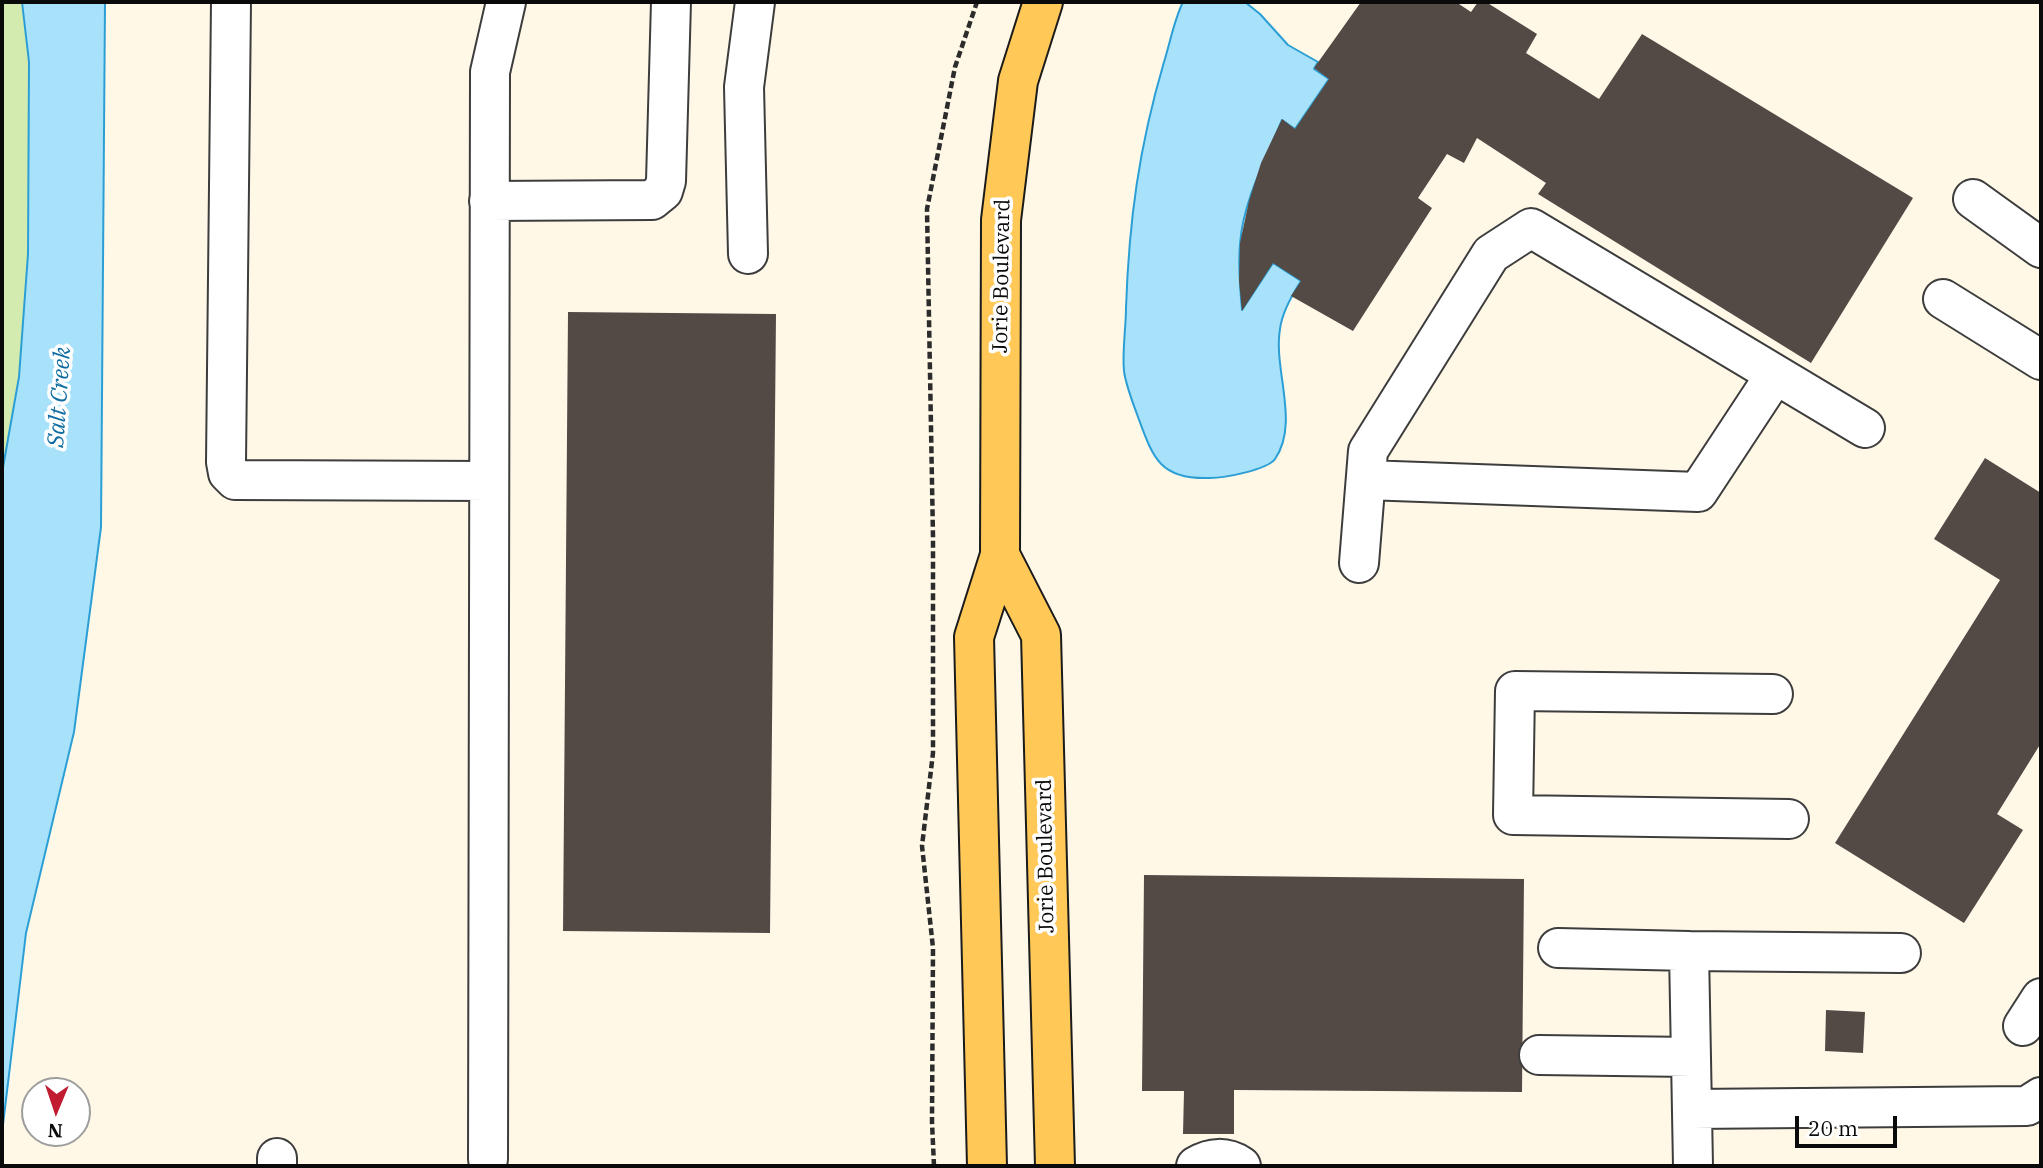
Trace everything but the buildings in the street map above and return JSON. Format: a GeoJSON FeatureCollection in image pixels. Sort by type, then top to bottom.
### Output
{"type":"FeatureCollection","features":[{"type":"Feature","properties":{"kind":"main road","name":"Jorie Boulevard"},"geometry":{"type":"LineString","coordinates":[[987,1166],[974,637],[1000,555],[1001,220],[1018,81],[1043,2]]}},
{"type":"Feature","properties":{"kind":"main road","name":"Jorie Boulevard"},"geometry":{"type":"LineString","coordinates":[[1000,555],[1041,635],[1055,1166]]}},
{"type":"Feature","properties":{"kind":"lane"},"geometry":{"type":"LineString","coordinates":[[231,2],[228,473],[235,480],[489,481]]}},
{"type":"Feature","properties":{"kind":"lane"},"geometry":{"type":"LineString","coordinates":[[488,1159],[489,72],[506,2]]}},
{"type":"Feature","properties":{"kind":"lane"},"geometry":{"type":"LineString","coordinates":[[489,201],[652,200],[663,191],[666,181],[671,2]]}},
{"type":"Feature","properties":{"kind":"lane"},"geometry":{"type":"LineString","coordinates":[[748,254],[744,87],[755,2]]}},
{"type":"Feature","properties":{"kind":"lane"},"geometry":{"type":"LineString","coordinates":[[1973,200],[2041,248]]}},
{"type":"Feature","properties":{"kind":"lane"},"geometry":{"type":"LineString","coordinates":[[1359,563],[1368,451],[1491,254],[1531,228],[1865,428]]}},
{"type":"Feature","properties":{"kind":"lane"},"geometry":{"type":"LineString","coordinates":[[1943,299],[2041,360]]}},
{"type":"Feature","properties":{"kind":"lane"},"geometry":{"type":"LineString","coordinates":[[1366,480],[1698,492],[1775,375]]}},
{"type":"Feature","properties":{"kind":"lane"},"geometry":{"type":"LineString","coordinates":[[1773,694],[1515,691],[1513,815],[1789,819]]}},
{"type":"Feature","properties":{"kind":"lane"},"geometry":{"type":"LineString","coordinates":[[1558,948],[1901,953]]}},
{"type":"Feature","properties":{"kind":"lane"},"geometry":{"type":"LineString","coordinates":[[1689,951],[1693,1166]]}},
{"type":"Feature","properties":{"kind":"lane"},"geometry":{"type":"LineString","coordinates":[[1539,1055],[1691,1058]]}},
{"type":"Feature","properties":{"kind":"lane"},"geometry":{"type":"LineString","coordinates":[[1692,1109],[2027,1106],[2041,1097]]}},
{"type":"Feature","properties":{"kind":"lane"},"geometry":{"type":"LineString","coordinates":[[1196,1166],[1208,1159],[1221,1158],[1241,1166]]}},
{"type":"Feature","properties":{"kind":"path"},"geometry":{"type":"LineString","coordinates":[[934,1166],[933,948],[922,846],[933,752],[933,537],[927,209],[955,67],[977,2]]}},
{"type":"Feature","properties":{"kind":"green space"},"geometry":{"type":"Polygon","coordinates":[[[2,2],[21,2],[29,62],[28,254],[19,377],[2,473],[2,2]]]}},
{"type":"Feature","properties":{"kind":"water","name":"Salt Creek"},"geometry":{"type":"Polygon","coordinates":[[[22,2],[105,2],[101,527],[74,732],[26,933],[2,1133],[2,473],[19,377],[28,254],[29,62],[22,2]]]}},
{"type":"Feature","properties":{"kind":"water"},"geometry":{"type":"Polygon","coordinates":[[[1183,2],[1245,2],[1260,14],[1288,45],[1318,62],[1314,69],[1329,79],[1295,129],[1282,120],[1256,180],[1242,228],[1239,260],[1242,310],[1273,263],[1301,281],[1285,310],[1280,329],[1280,361],[1286,413],[1282,445],[1275,459],[1263,467],[1216,478],[1180,475],[1161,464],[1143,431],[1124,371],[1127,276],[1137,184],[1155,93],[1183,2]]]}}]}
